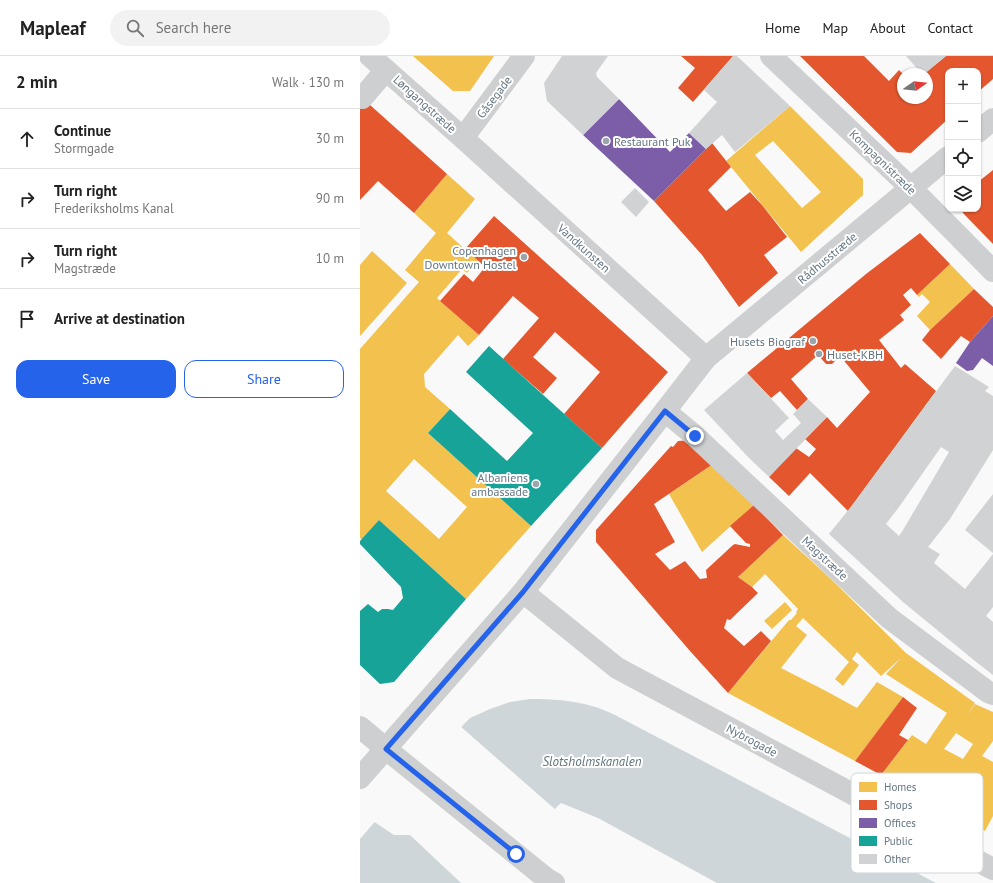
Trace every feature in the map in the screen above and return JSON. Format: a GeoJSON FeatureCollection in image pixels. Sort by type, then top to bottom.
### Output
{"type":"FeatureCollection","features":[{"type":"Feature","properties":{"kind":"street","name":"Gåsegade"},"geometry":{"type":"LineString","coordinates":[[463,138],[524,56]]}},
{"type":"Feature","properties":{"kind":"street","name":"Kompagnistræde"},"geometry":{"type":"LineString","coordinates":[[771,56],[911,188],[993,271]]}},
{"type":"Feature","properties":{"kind":"street","name":"Løngangstræde"},"geometry":{"type":"LineString","coordinates":[[362,98],[378,63],[463,138]]}},
{"type":"Feature","properties":{"kind":"street"},"geometry":{"type":"LineString","coordinates":[[981,129],[993,119]]}},
{"type":"Feature","properties":{"kind":"street","name":"Vandkunsten"},"geometry":{"type":"LineString","coordinates":[[463,138],[706,358]]}},
{"type":"Feature","properties":{"kind":"street","name":"Rådhusstræde"},"geometry":{"type":"LineString","coordinates":[[360,778],[523,592],[706,358],[945,160]]}},
{"type":"Feature","properties":{"kind":"street","name":"Magstræde"},"geometry":{"type":"LineString","coordinates":[[665,411],[695,436],[888,618],[988,692],[993,694]]}},
{"type":"Feature","properties":{"kind":"street","name":"Nybrogade"},"geometry":{"type":"LineString","coordinates":[[523,592],[617,668],[851,788]]}},
{"type":"Feature","properties":{"kind":"street"},"geometry":{"type":"LineString","coordinates":[[360,727],[516,854],[554,883]]}},
{"type":"Feature","properties":{"kind":"water","name":"Slotsholmskanalen"},"geometry":{"type":"Polygon","coordinates":[[[530,699],[569,701],[604,710],[851,839],[851,873],[917,873],[936,883],[717,883],[598,818],[561,803],[529,834],[486,883],[360,883],[360,839],[416,774],[470,718],[510,702],[530,699]]]}},
{"type":"Feature","properties":{"kind":"pier"},"geometry":{"type":"Polygon","coordinates":[[[460,726],[557,811],[516,850],[488,883],[461,883],[410,835],[394,835],[373,821],[417,770],[460,726]]]}},
{"type":"Feature","properties":{"kind":"building: Homes"},"geometry":{"type":"Polygon","coordinates":[[[413,56],[494,56],[470,91],[453,91],[413,56]]]}},
{"type":"Feature","properties":{"kind":"building: Homes"},"geometry":{"type":"Polygon","coordinates":[[[790,106],[863,179],[863,195],[801,252],[726,161],[790,106]],[[773,141],[755,155],[802,208],[821,192],[773,141]]]}},
{"type":"Feature","properties":{"kind":"building: Homes"},"geometry":{"type":"Polygon","coordinates":[[[447,174],[475,199],[447,233],[478,261],[467,273],[462,269],[437,298],[479,335],[468,346],[458,335],[424,374],[425,387],[450,409],[428,433],[531,526],[466,599],[379,520],[362,540],[360,538],[360,349],[419,282],[405,270],[436,233],[414,213],[447,174]],[[414,459],[386,491],[439,539],[467,507],[414,459]]]}},
{"type":"Feature","properties":{"kind":"building: Homes"},"geometry":{"type":"Polygon","coordinates":[[[372,251],[407,283],[360,336],[360,265],[372,251]]]}},
{"type":"Feature","properties":{"kind":"building: Homes"},"geometry":{"type":"Polygon","coordinates":[[[950,264],[974,289],[930,330],[917,316],[930,302],[922,294],[919,297],[917,295],[950,264]]]}},
{"type":"Feature","properties":{"kind":"building: Homes"},"geometry":{"type":"Polygon","coordinates":[[[716,462],[754,505],[702,552],[669,494],[716,462]]]}},
{"type":"Feature","properties":{"kind":"building: Homes"},"geometry":{"type":"Polygon","coordinates":[[[783,535],[830,578],[906,653],[975,703],[967,716],[975,704],[993,712],[993,741],[982,756],[993,762],[993,816],[985,831],[983,830],[983,773],[883,773],[912,735],[926,744],[947,713],[886,674],[901,658],[881,676],[857,652],[852,659],[859,665],[843,686],[835,679],[849,662],[803,618],[796,626],[807,635],[781,668],[857,708],[877,682],[903,697],[855,761],[728,693],[789,620],[791,620],[797,613],[796,612],[798,609],[765,574],[752,587],[738,577],[783,535]],[[956,733],[944,749],[963,759],[973,744],[956,733]]]}},
{"type":"Feature","properties":{"kind":"building: Homes"},"geometry":{"type":"Polygon","coordinates":[[[785,602],[792,610],[772,629],[764,621],[785,602]]]}},
{"type":"Feature","properties":{"kind":"building: Shops"},"geometry":{"type":"Polygon","coordinates":[[[681,56],[733,56],[693,102],[678,88],[695,68],[681,56]]]}},
{"type":"Feature","properties":{"kind":"building: Shops"},"geometry":{"type":"Polygon","coordinates":[[[800,56],[864,56],[889,81],[897,72],[897,104],[933,104],[933,68],[931,68],[946,56],[993,56],[993,79],[981,89],[981,68],[945,68],[945,122],[911,153],[897,152],[800,56]]]}},
{"type":"Feature","properties":{"kind":"building: Shops"},"geometry":{"type":"Polygon","coordinates":[[[360,96],[447,174],[414,213],[378,181],[360,200],[360,96]]]}},
{"type":"Feature","properties":{"kind":"building: Shops"},"geometry":{"type":"Polygon","coordinates":[[[712,143],[731,167],[708,190],[726,211],[750,192],[787,237],[764,255],[778,273],[739,307],[702,255],[654,201],[712,143]]]}},
{"type":"Feature","properties":{"kind":"building: Shops"},"geometry":{"type":"Polygon","coordinates":[[[993,170],[993,244],[963,212],[981,212],[981,180],[993,170]]]}},
{"type":"Feature","properties":{"kind":"building: Shops"},"geometry":{"type":"Polygon","coordinates":[[[494,216],[668,372],[602,448],[564,414],[600,372],[555,332],[533,357],[557,378],[543,394],[503,359],[539,318],[513,296],[479,335],[440,301],[464,274],[473,282],[485,267],[465,249],[494,216]]]}},
{"type":"Feature","properties":{"kind":"building: Shops"},"geometry":{"type":"Polygon","coordinates":[[[920,233],[950,264],[917,295],[911,288],[903,295],[911,305],[900,315],[904,320],[879,340],[901,368],[905,364],[936,391],[848,511],[810,473],[789,496],[769,477],[796,448],[809,457],[816,449],[805,439],[827,417],[837,428],[870,392],[840,356],[832,364],[826,364],[818,355],[791,379],[808,399],[797,410],[780,391],[771,398],[747,373],[866,274],[920,233]]]}},
{"type":"Feature","properties":{"kind":"building: Shops"},"geometry":{"type":"Polygon","coordinates":[[[974,289],[993,307],[993,316],[970,342],[961,336],[941,359],[922,340],[930,330],[974,289]]]}},
{"type":"Feature","properties":{"kind":"building: Shops"},"geometry":{"type":"Polygon","coordinates":[[[692,440],[716,462],[654,504],[675,542],[655,554],[670,570],[685,561],[700,579],[707,578],[706,570],[733,545],[735,544],[750,547],[750,544],[746,543],[730,526],[754,505],[783,535],[738,577],[758,593],[730,620],[727,619],[724,628],[744,646],[761,631],[771,641],[728,693],[596,542],[596,530],[671,446],[673,447],[678,441],[692,440]]]}},
{"type":"Feature","properties":{"kind":"building: Shops"},"geometry":{"type":"Polygon","coordinates":[[[903,697],[917,708],[899,735],[908,740],[883,773],[877,773],[855,761],[903,697]]]}},
{"type":"Feature","properties":{"kind":"building: Offices"},"geometry":{"type":"Polygon","coordinates":[[[619,99],[670,152],[689,133],[706,149],[654,201],[583,135],[619,99]]]}},
{"type":"Feature","properties":{"kind":"building: Offices"},"geometry":{"type":"Polygon","coordinates":[[[993,316],[993,366],[982,358],[973,370],[967,371],[956,363],[970,342],[993,316]]]}},
{"type":"Feature","properties":{"kind":"building: Public"},"geometry":{"type":"Polygon","coordinates":[[[489,346],[602,448],[531,526],[428,433],[450,409],[507,461],[533,433],[466,372],[489,346]]]}},
{"type":"Feature","properties":{"kind":"building: Public"},"geometry":{"type":"Polygon","coordinates":[[[379,520],[466,599],[394,682],[380,684],[360,665],[360,611],[368,604],[378,612],[382,609],[393,610],[403,598],[401,587],[360,544],[360,541],[379,520]]]}},
{"type":"Feature","properties":{"kind":"building: Other"},"geometry":{"type":"Polygon","coordinates":[[[562,56],[608,56],[596,73],[597,77],[619,99],[583,135],[547,101],[544,83],[562,56]]]}},
{"type":"Feature","properties":{"kind":"building: Other"},"geometry":{"type":"Polygon","coordinates":[[[733,56],[737,56],[790,106],[735,152],[722,135],[706,149],[689,133],[717,102],[704,90],[733,56]]]}},
{"type":"Feature","properties":{"kind":"building: Other"},"geometry":{"type":"Polygon","coordinates":[[[906,56],[946,56],[931,68],[917,68],[906,56]]]}},
{"type":"Feature","properties":{"kind":"building: Other"},"geometry":{"type":"Polygon","coordinates":[[[635,188],[649,202],[636,217],[621,202],[635,188]]]}},
{"type":"Feature","properties":{"kind":"building: Other"},"geometry":{"type":"Polygon","coordinates":[[[955,366],[989,387],[985,391],[993,396],[993,450],[950,519],[928,547],[940,554],[934,563],[965,589],[993,554],[993,607],[986,616],[993,622],[993,675],[903,602],[829,534],[854,503],[955,366]],[[941,447],[886,524],[899,536],[903,530],[949,452],[941,447]]]}},
{"type":"Feature","properties":{"kind":"building: Other"},"geometry":{"type":"Polygon","coordinates":[[[747,373],[789,418],[775,431],[783,440],[801,423],[793,414],[808,399],[827,417],[769,477],[704,410],[747,373]]]}},
{"type":"Feature","properties":{"kind":"building: Other"},"geometry":{"type":"Polygon","coordinates":[[[993,494],[993,553],[965,530],[993,494]]]}},
{"type":"Feature","properties":{"kind":"place","name":"Restaurant Puk"},"geometry":{"type":"Point","coordinates":[606,141]}},
{"type":"Feature","properties":{"kind":"place","name":"Copenhagen Downtown Hostel"},"geometry":{"type":"Point","coordinates":[524,257]}},
{"type":"Feature","properties":{"kind":"place","name":"Husets Biograf"},"geometry":{"type":"Point","coordinates":[813,341]}},
{"type":"Feature","properties":{"kind":"place","name":"Huset-KBH"},"geometry":{"type":"Point","coordinates":[819,354]}},
{"type":"Feature","properties":{"kind":"place","name":"Albaniens ambassade"},"geometry":{"type":"Point","coordinates":[536,484]}},
{"type":"Feature","properties":{"kind":"route"},"geometry":{"type":"LineString","coordinates":[[516,854],[386,749],[523,592],[665,411],[695,436]]}}]}
